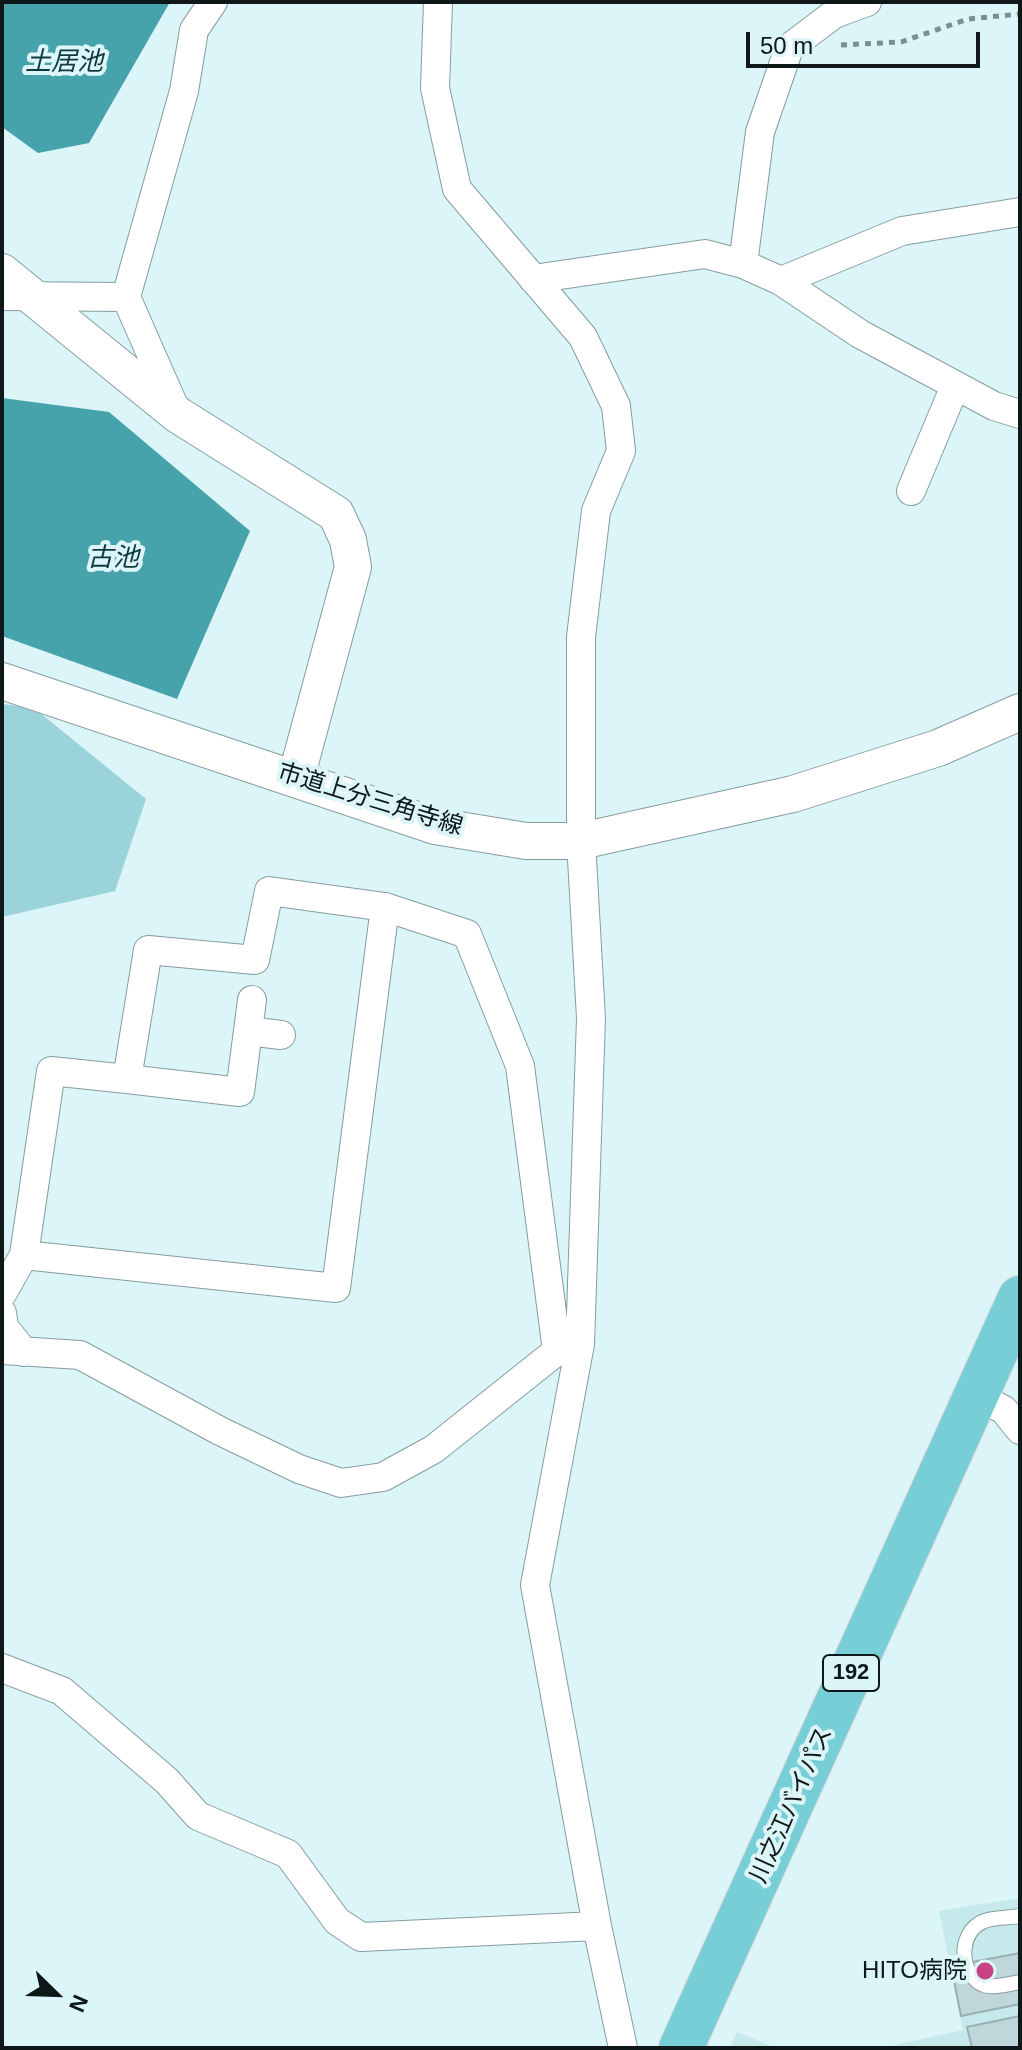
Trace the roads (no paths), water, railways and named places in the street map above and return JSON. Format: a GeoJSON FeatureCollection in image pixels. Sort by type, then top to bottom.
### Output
{"type":"FeatureCollection","features":[{"type":"Feature","properties":{"kind":"highway","name":"川之江バイパス"},"geometry":{"type":"LineString","coordinates":[[681,2048],[1020,1298]]}},
{"type":"Feature","properties":{"kind":"street"},"geometry":{"type":"LineString","coordinates":[[178,415],[126,297],[184,91],[194,30],[213,2]]}},
{"type":"Feature","properties":{"kind":"street"},"geometry":{"type":"LineString","coordinates":[[438,2],[435,88],[457,189],[583,337],[616,406],[621,451],[596,511],[581,637],[581,841],[591,1018],[568,1348],[535,1585],[597,1926],[623,2048]]}},
{"type":"Feature","properties":{"kind":"street"},"geometry":{"type":"LineString","coordinates":[[743,264],[760,132],[789,48],[834,14],[867,2]]}},
{"type":"Feature","properties":{"kind":"street"},"geometry":{"type":"LineString","coordinates":[[781,281],[902,231],[1020,212]]}},
{"type":"Feature","properties":{"kind":"street"},"geometry":{"type":"LineString","coordinates":[[533,279],[705,254],[743,264],[781,281],[860,334],[955,386],[994,406],[1020,414]]}},
{"type":"Feature","properties":{"kind":"street"},"geometry":{"type":"LineString","coordinates":[[2,272],[16,296],[178,415],[336,514],[348,540],[353,567],[296,778]]}},
{"type":"Feature","properties":{"kind":"street"},"geometry":{"type":"LineString","coordinates":[[16,296],[126,297]]}},
{"type":"Feature","properties":{"kind":"street"},"geometry":{"type":"LineString","coordinates":[[911,491],[955,386]]}},
{"type":"Feature","properties":{"kind":"street","name":"市道上分三角寺線"},"geometry":{"type":"LineString","coordinates":[[2,681],[435,826],[526,841],[581,841],[793,794],[938,748],[1020,712]]}},
{"type":"Feature","properties":{"kind":"street"},"geometry":{"type":"LineString","coordinates":[[127,1079],[148,950],[255,960],[269,891],[385,907],[467,934],[520,1066],[568,1348]]}},
{"type":"Feature","properties":{"kind":"street"},"geometry":{"type":"LineString","coordinates":[[24,1255],[336,1288],[385,907]]}},
{"type":"Feature","properties":{"kind":"street"},"geometry":{"type":"LineString","coordinates":[[2,1294],[24,1255],[51,1071],[240,1092],[252,1000]]}},
{"type":"Feature","properties":{"kind":"street"},"geometry":{"type":"LineString","coordinates":[[248,1031],[281,1035]]}},
{"type":"Feature","properties":{"kind":"street"},"geometry":{"type":"LineString","coordinates":[[2,1313],[13,1351],[80,1355],[220,1431],[299,1469],[341,1483],[383,1477],[434,1449],[568,1348]]}},
{"type":"Feature","properties":{"kind":"street"},"geometry":{"type":"LineString","coordinates":[[976,1395],[1004,1410],[1020,1430]]}},
{"type":"Feature","properties":{"kind":"street"},"geometry":{"type":"LineString","coordinates":[[2,1668],[62,1691],[167,1781],[198,1816],[288,1854],[337,1921],[361,1937],[597,1926]]}},
{"type":"Feature","properties":{"kind":"lane"},"geometry":{"type":"LineString","coordinates":[[1020,1916],[984,1920],[970,1930],[964,1946],[967,1968],[977,1982],[991,1987],[1020,1982]]}},
{"type":"Feature","properties":{"kind":"water","name":"土居池"},"geometry":{"type":"Polygon","coordinates":[[[2,2],[170,2],[89,143],[38,153],[2,127],[2,2]]]}},
{"type":"Feature","properties":{"kind":"water","name":"古池"},"geometry":{"type":"Polygon","coordinates":[[[2,398],[109,412],[250,531],[177,699],[2,636],[2,398]]]}},
{"type":"Feature","properties":{"kind":"place","name":"HITO病院"},"geometry":{"type":"Point","coordinates":[985,1971]}}]}
